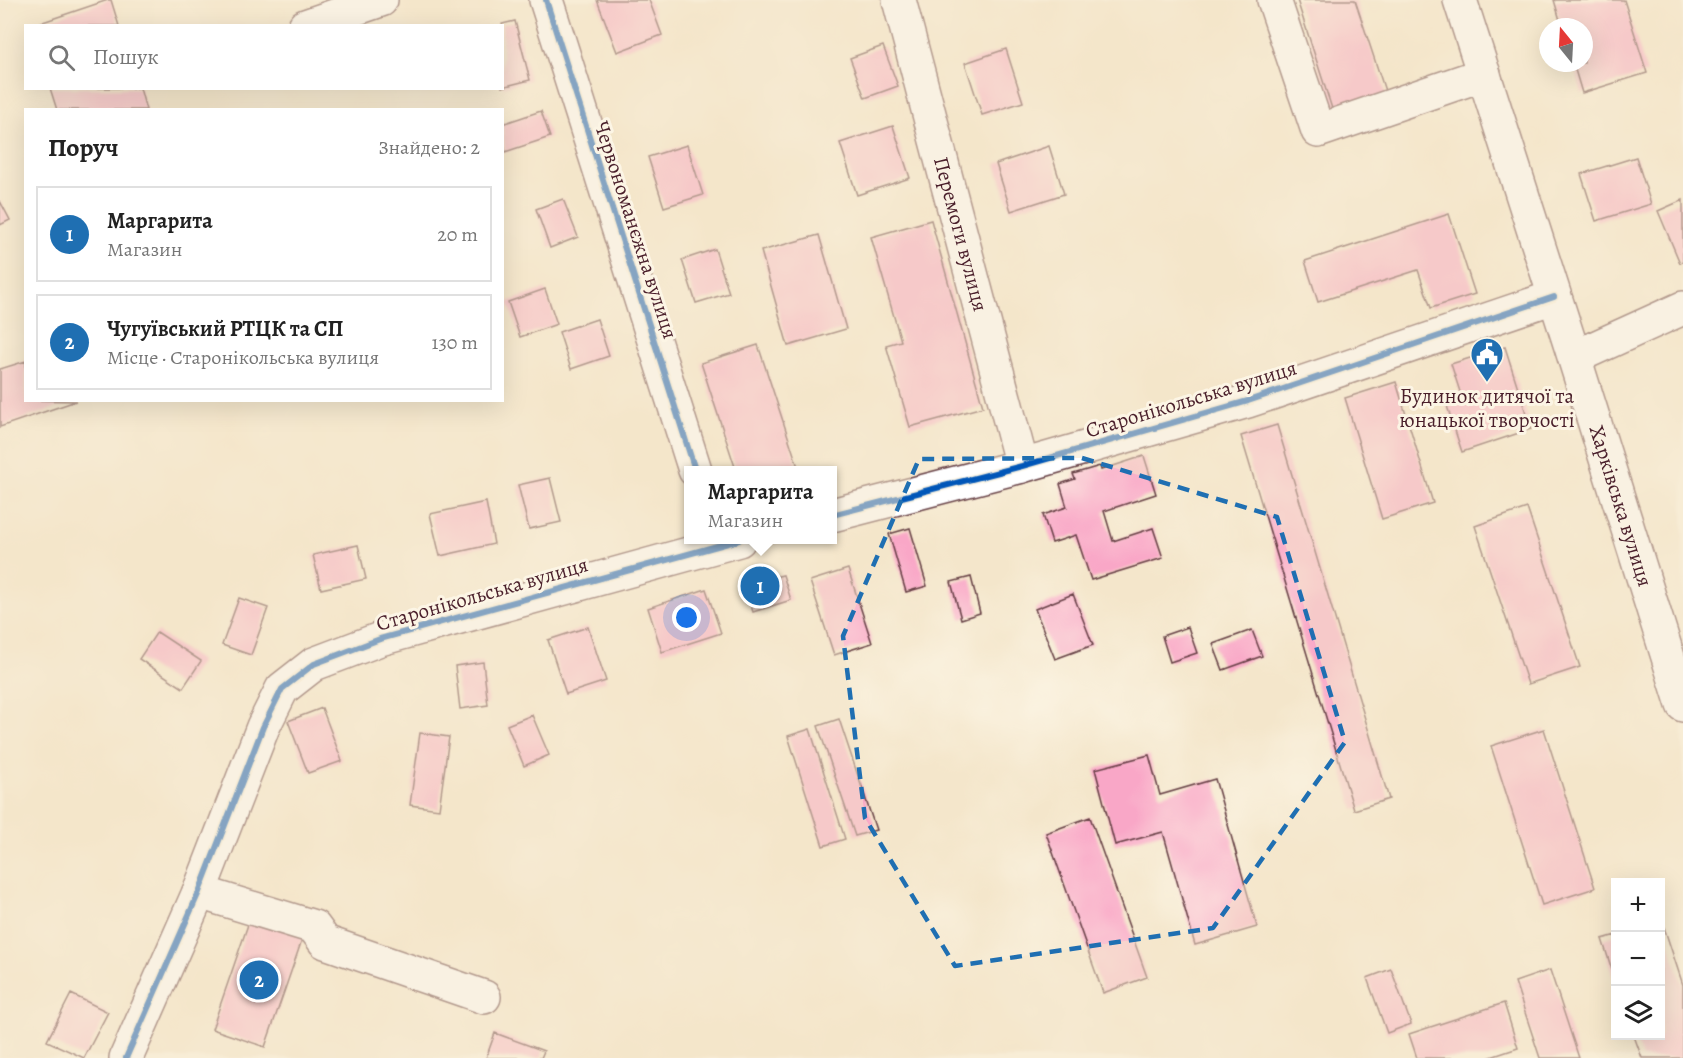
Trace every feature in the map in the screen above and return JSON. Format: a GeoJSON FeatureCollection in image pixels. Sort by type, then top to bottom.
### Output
{"type":"FeatureCollection","features":[{"type":"Feature","properties":{"kind":"street"},"geometry":{"type":"LineString","coordinates":[[311,24],[381,0]]}},
{"type":"Feature","properties":{"kind":"street","name":"Червономанєжна вулиця"},"geometry":{"type":"LineString","coordinates":[[546,0],[693,466]]}},
{"type":"Feature","properties":{"kind":"street","name":"Перемоги вулиця"},"geometry":{"type":"LineString","coordinates":[[899,0],[1022,466]]}},
{"type":"Feature","properties":{"kind":"street"},"geometry":{"type":"LineString","coordinates":[[1274,0],[1318,131],[1484,74]]}},
{"type":"Feature","properties":{"kind":"street","name":"Харківська вулиця"},"geometry":{"type":"LineString","coordinates":[[1460,0],[1575,357],[1683,705]]}},
{"type":"Feature","properties":{"kind":"street","name":"Старонікольська вулиця"},"geometry":{"type":"LineString","coordinates":[[837,514],[1022,466],[1248,401],[1554,297]]}},
{"type":"Feature","properties":{"kind":"street"},"geometry":{"type":"LineString","coordinates":[[1575,357],[1683,308]]}},
{"type":"Feature","properties":{"kind":"street","name":"Старонікольська вулиця"},"geometry":{"type":"LineString","coordinates":[[126,1058],[199,892],[263,727],[282,688],[314,664],[380,639],[714,544]]}},
{"type":"Feature","properties":{"kind":"street"},"geometry":{"type":"LineString","coordinates":[[199,892],[314,927],[325,942],[484,997]]}},
{"type":"Feature","properties":{"kind":"highlighted area"},"geometry":{"type":"Polygon","coordinates":[[[1082,458],[1277,517],[1345,742],[1213,928],[955,966],[865,818],[843,636],[919,459],[1082,458]]]}},
{"type":"Feature","properties":{"kind":"building"},"geometry":{"type":"Polygon","coordinates":[[[111,0],[118,24],[37,24],[111,0]]]}},
{"type":"Feature","properties":{"kind":"building"},"geometry":{"type":"Polygon","coordinates":[[[597,0],[649,0],[662,35],[617,52],[597,0]]]}},
{"type":"Feature","properties":{"kind":"building"},"geometry":{"type":"Polygon","coordinates":[[[1297,0],[1355,0],[1387,97],[1334,115],[1297,0]]]}},
{"type":"Feature","properties":{"kind":"building"},"geometry":{"type":"Polygon","coordinates":[[[1554,0],[1624,0],[1647,73],[1582,93],[1576,72],[1593,72],[1593,18],[1559,18],[1554,0]]]}},
{"type":"Feature","properties":{"kind":"building"},"geometry":{"type":"Polygon","coordinates":[[[515,21],[530,80],[504,86],[504,24],[502,24],[515,21]]]}},
{"type":"Feature","properties":{"kind":"building"},"geometry":{"type":"Polygon","coordinates":[[[883,46],[898,86],[865,98],[850,58],[883,46]]]}},
{"type":"Feature","properties":{"kind":"building"},"geometry":{"type":"Polygon","coordinates":[[[1006,49],[1023,102],[982,115],[965,63],[1006,49]]]}},
{"type":"Feature","properties":{"kind":"building"},"geometry":{"type":"Polygon","coordinates":[[[51,90],[141,90],[145,108],[56,108],[51,90]]]}},
{"type":"Feature","properties":{"kind":"building"},"geometry":{"type":"Polygon","coordinates":[[[541,111],[550,137],[505,152],[504,123],[541,111]]]}},
{"type":"Feature","properties":{"kind":"building"},"geometry":{"type":"Polygon","coordinates":[[[893,126],[910,178],[857,195],[840,143],[893,126]]]}},
{"type":"Feature","properties":{"kind":"building"},"geometry":{"type":"Polygon","coordinates":[[[687,145],[703,195],[664,207],[648,157],[687,145]]]}},
{"type":"Feature","properties":{"kind":"building"},"geometry":{"type":"Polygon","coordinates":[[[1049,146],[1064,194],[1011,211],[996,164],[1049,146]]]}},
{"type":"Feature","properties":{"kind":"building"},"geometry":{"type":"Polygon","coordinates":[[[1636,157],[1651,204],[1596,221],[1581,174],[1636,157]]]}},
{"type":"Feature","properties":{"kind":"building"},"geometry":{"type":"Polygon","coordinates":[[[563,199],[578,237],[550,248],[536,209],[563,199]]]}},
{"type":"Feature","properties":{"kind":"building"},"geometry":{"type":"Polygon","coordinates":[[[1683,200],[1683,262],[1680,263],[1658,211],[1683,200]]]}},
{"type":"Feature","properties":{"kind":"building"},"geometry":{"type":"Polygon","coordinates":[[[0,201],[10,220],[0,225],[0,201]]]}},
{"type":"Feature","properties":{"kind":"building"},"geometry":{"type":"Polygon","coordinates":[[[1449,214],[1475,294],[1431,308],[1418,270],[1318,302],[1305,261],[1449,214]]]}},
{"type":"Feature","properties":{"kind":"building"},"geometry":{"type":"Polygon","coordinates":[[[931,220],[983,407],[910,427],[886,345],[901,341],[871,237],[931,220]]]}},
{"type":"Feature","properties":{"kind":"building"},"geometry":{"type":"Polygon","coordinates":[[[819,235],[846,329],[788,346],[761,251],[819,235]]]}},
{"type":"Feature","properties":{"kind":"building"},"geometry":{"type":"Polygon","coordinates":[[[715,249],[729,293],[696,303],[682,260],[715,249]]]}},
{"type":"Feature","properties":{"kind":"building"},"geometry":{"type":"Polygon","coordinates":[[[545,289],[557,324],[520,337],[508,302],[545,289]]]}},
{"type":"Feature","properties":{"kind":"building"},"geometry":{"type":"Polygon","coordinates":[[[597,319],[609,356],[571,369],[559,332],[597,319]]]}},
{"type":"Feature","properties":{"kind":"building"},"geometry":{"type":"Polygon","coordinates":[[[758,345],[798,466],[735,466],[701,363],[758,345]]]}},
{"type":"Feature","properties":{"kind":"building","name":"Будинок дитячої та юнацької творчості"},"geometry":{"type":"Polygon","coordinates":[[[1505,347],[1531,429],[1462,452],[1447,406],[1463,401],[1451,364],[1505,347]]]}},
{"type":"Feature","properties":{"kind":"building"},"geometry":{"type":"Polygon","coordinates":[[[24,362],[24,402],[73,402],[0,427],[0,369],[24,362]]]}},
{"type":"Feature","properties":{"kind":"building"},"geometry":{"type":"Polygon","coordinates":[[[1396,382],[1433,503],[1382,519],[1345,398],[1396,382]]]}},
{"type":"Feature","properties":{"kind":"building"},"geometry":{"type":"Polygon","coordinates":[[[1277,425],[1389,799],[1354,810],[1241,436],[1277,425]]]}},
{"type":"Feature","properties":{"kind":"building"},"geometry":{"type":"Polygon","coordinates":[[[1144,456],[1156,494],[1104,511],[1113,541],[1153,528],[1163,558],[1091,580],[1076,535],[1052,543],[1043,515],[1067,507],[1060,484],[1075,479],[1073,474],[1100,466],[1101,470],[1144,456]]]}},
{"type":"Feature","properties":{"kind":"building"},"geometry":{"type":"Polygon","coordinates":[[[550,478],[561,522],[529,529],[518,485],[550,478]]]}},
{"type":"Feature","properties":{"kind":"building"},"geometry":{"type":"Polygon","coordinates":[[[486,502],[494,544],[440,556],[430,514],[486,502]]]}},
{"type":"Feature","properties":{"kind":"building"},"geometry":{"type":"Polygon","coordinates":[[[1527,508],[1580,667],[1528,684],[1475,526],[1527,508]]]}},
{"type":"Feature","properties":{"kind":"building"},"geometry":{"type":"Polygon","coordinates":[[[910,528],[927,586],[906,592],[889,534],[910,528]]]}},
{"type":"Feature","properties":{"kind":"building"},"geometry":{"type":"Polygon","coordinates":[[[358,545],[366,579],[321,589],[313,555],[358,545]]]}},
{"type":"Feature","properties":{"kind":"building"},"geometry":{"type":"Polygon","coordinates":[[[848,569],[872,643],[834,655],[810,581],[848,569]]]}},
{"type":"Feature","properties":{"kind":"building"},"geometry":{"type":"Polygon","coordinates":[[[766,571],[774,577],[783,575],[791,600],[753,612],[742,578],[766,571]]]}},
{"type":"Feature","properties":{"kind":"building"},"geometry":{"type":"Polygon","coordinates":[[[971,577],[980,613],[961,619],[951,582],[971,577]]]}},
{"type":"Feature","properties":{"kind":"building"},"geometry":{"type":"Polygon","coordinates":[[[706,589],[721,633],[662,652],[648,608],[706,589]]]}},
{"type":"Feature","properties":{"kind":"building"},"geometry":{"type":"Polygon","coordinates":[[[1073,594],[1093,645],[1055,659],[1035,609],[1073,594]]]}},
{"type":"Feature","properties":{"kind":"building"},"geometry":{"type":"Polygon","coordinates":[[[239,598],[268,608],[251,655],[222,645],[239,598]]]}},
{"type":"Feature","properties":{"kind":"building"},"geometry":{"type":"Polygon","coordinates":[[[588,627],[606,681],[566,694],[548,640],[588,627]]]}},
{"type":"Feature","properties":{"kind":"building"},"geometry":{"type":"Polygon","coordinates":[[[1188,627],[1197,653],[1170,662],[1162,636],[1188,627]]]}},
{"type":"Feature","properties":{"kind":"building"},"geometry":{"type":"Polygon","coordinates":[[[1252,630],[1262,656],[1223,670],[1213,644],[1252,630]]]}},
{"type":"Feature","properties":{"kind":"building"},"geometry":{"type":"Polygon","coordinates":[[[157,632],[201,661],[183,688],[139,659],[157,632]]]}},
{"type":"Feature","properties":{"kind":"building"},"geometry":{"type":"Polygon","coordinates":[[[483,662],[488,705],[460,709],[455,666],[483,662]]]}},
{"type":"Feature","properties":{"kind":"building"},"geometry":{"type":"Polygon","coordinates":[[[322,708],[342,761],[308,773],[288,721],[322,708]]]}},
{"type":"Feature","properties":{"kind":"building"},"geometry":{"type":"Polygon","coordinates":[[[532,715],[549,755],[524,766],[507,725],[532,715]]]}},
{"type":"Feature","properties":{"kind":"building"},"geometry":{"type":"Polygon","coordinates":[[[839,719],[876,830],[855,836],[818,726],[839,719]]]}},
{"type":"Feature","properties":{"kind":"building"},"geometry":{"type":"Polygon","coordinates":[[[810,729],[845,839],[823,846],[788,736],[810,729]]]}},
{"type":"Feature","properties":{"kind":"building"},"geometry":{"type":"Polygon","coordinates":[[[1544,729],[1595,888],[1542,905],[1491,746],[1544,729]]]}},
{"type":"Feature","properties":{"kind":"building"},"geometry":{"type":"Polygon","coordinates":[[[420,733],[449,737],[439,809],[410,805],[420,733]]]}},
{"type":"Feature","properties":{"kind":"building"},"geometry":{"type":"Polygon","coordinates":[[[1149,755],[1160,795],[1215,779],[1257,927],[1195,945],[1163,832],[1115,845],[1095,769],[1149,755]]]}},
{"type":"Feature","properties":{"kind":"building"},"geometry":{"type":"Polygon","coordinates":[[[1090,817],[1147,977],[1103,993],[1046,833],[1090,817]]]}},
{"type":"Feature","properties":{"kind":"building"},"geometry":{"type":"Polygon","coordinates":[[[252,913],[305,931],[265,1047],[212,1029],[252,913]]]}},
{"type":"Feature","properties":{"kind":"building"},"geometry":{"type":"Polygon","coordinates":[[[1665,930],[1683,985],[1683,1058],[1642,1058],[1635,1040],[1665,1040],[1665,930]]]}},
{"type":"Feature","properties":{"kind":"building"},"geometry":{"type":"Polygon","coordinates":[[[1611,936],[1611,967],[1602,939],[1611,936]]]}},
{"type":"Feature","properties":{"kind":"building"},"geometry":{"type":"Polygon","coordinates":[[[1391,969],[1411,1024],[1387,1033],[1367,978],[1391,969]]]}},
{"type":"Feature","properties":{"kind":"building"},"geometry":{"type":"Polygon","coordinates":[[[1550,970],[1579,1058],[1540,1058],[1515,982],[1550,970]]]}},
{"type":"Feature","properties":{"kind":"building"},"geometry":{"type":"Polygon","coordinates":[[[71,994],[108,1012],[84,1058],[47,1041],[71,994]]]}},
{"type":"Feature","properties":{"kind":"building"},"geometry":{"type":"Polygon","coordinates":[[[1504,1003],[1518,1048],[1488,1058],[1417,1058],[1409,1034],[1504,1003]]]}},
{"type":"Feature","properties":{"kind":"building"},"geometry":{"type":"Polygon","coordinates":[[[495,1033],[544,1051],[541,1058],[486,1058],[495,1033]]]}},
{"type":"Feature","properties":{"kind":"cycle path"},"geometry":{"type":"LineString","coordinates":[[546,0],[694,466]]}},
{"type":"Feature","properties":{"kind":"cycle path"},"geometry":{"type":"LineString","coordinates":[[837,514],[1022,466],[1248,401],[1554,297]]}},
{"type":"Feature","properties":{"kind":"cycle path"},"geometry":{"type":"LineString","coordinates":[[126,1058],[199,892],[263,727],[282,689],[314,664],[380,639],[724,544]]}},
{"type":"Feature","properties":{"kind":"place","name":"Будинок дитячої та юнацької творчості"},"geometry":{"type":"Point","coordinates":[1487,383]}},
{"type":"Feature","properties":{"kind":"place","name":"Маргарита"},"geometry":{"type":"Point","coordinates":[760,586]}},
{"type":"Feature","properties":{"kind":"place","name":"Чугуївський РТЦК та СП"},"geometry":{"type":"Point","coordinates":[259,980]}}]}
